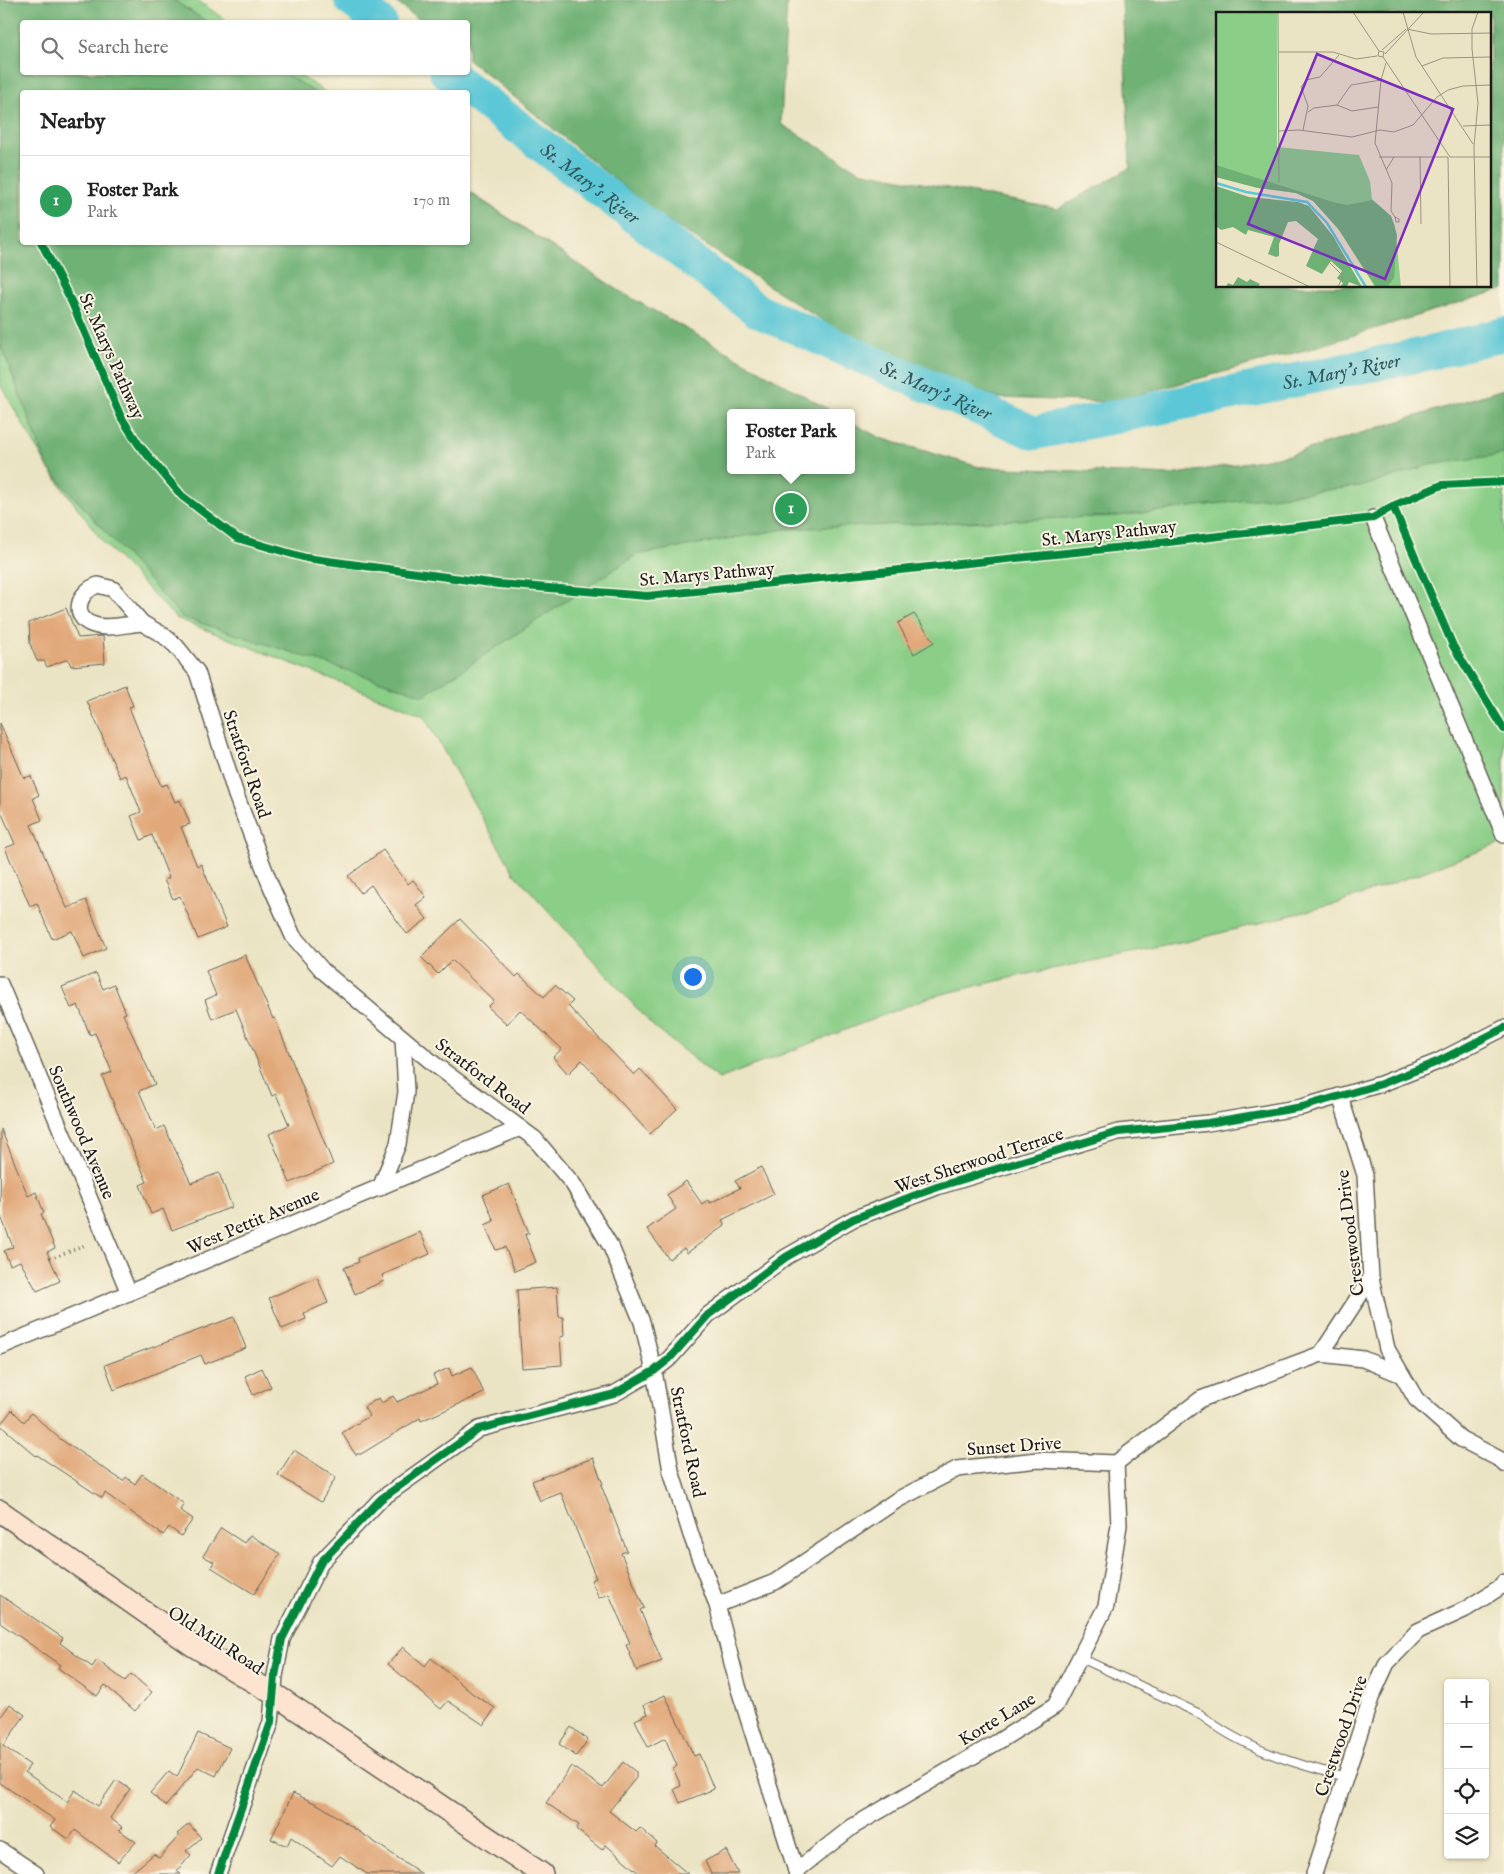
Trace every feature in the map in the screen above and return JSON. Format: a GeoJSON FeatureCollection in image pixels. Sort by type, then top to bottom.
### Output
{"type":"FeatureCollection","features":[{"type":"Feature","properties":{"kind":"main road","name":"Old Mill Road"},"geometry":{"type":"LineString","coordinates":[[0,1511],[192,1644],[274,1694],[542,1874]]}},
{"type":"Feature","properties":{"kind":"street"},"geometry":{"type":"LineString","coordinates":[[1373,518],[1504,835]]}},
{"type":"Feature","properties":{"kind":"street","name":"Stratford Road"},"geometry":{"type":"LineString","coordinates":[[142,623],[163,635],[176,646],[197,672],[236,795],[270,884],[293,936],[323,972],[434,1064],[535,1138],[573,1184],[611,1247],[642,1322],[654,1371],[671,1471],[690,1535],[717,1605],[738,1686],[796,1873]]}},
{"type":"Feature","properties":{"kind":"street","name":"Southwood Avenue"},"geometry":{"type":"LineString","coordinates":[[0,984],[129,1293]]}},
{"type":"Feature","properties":{"kind":"street","name":"West Sherwood Terrace"},"geometry":{"type":"LineString","coordinates":[[218,1874],[271,1722],[282,1639],[321,1562],[381,1499],[479,1429],[614,1394],[654,1371],[669,1358],[708,1314],[786,1257],[853,1219],[937,1187],[1118,1132],[1208,1123],[1302,1107],[1381,1084],[1437,1062],[1504,1028]]}},
{"type":"Feature","properties":{"kind":"street"},"geometry":{"type":"LineString","coordinates":[[380,1188],[398,1144],[406,1092],[404,1038]]}},
{"type":"Feature","properties":{"kind":"street","name":"Crestwood Drive"},"geometry":{"type":"LineString","coordinates":[[1340,1096],[1365,1175],[1371,1278],[1387,1349],[1416,1399],[1461,1439],[1502,1460],[1504,1464]]}},
{"type":"Feature","properties":{"kind":"street","name":"West Pettit Avenue"},"geometry":{"type":"LineString","coordinates":[[0,1347],[520,1128]]}},
{"type":"Feature","properties":{"kind":"street"},"geometry":{"type":"LineString","coordinates":[[1321,1354],[1371,1278]]}},
{"type":"Feature","properties":{"kind":"street"},"geometry":{"type":"LineString","coordinates":[[1116,1463],[1202,1398],[1321,1354],[1363,1359],[1402,1375]]}},
{"type":"Feature","properties":{"kind":"street","name":"Sunset Drive"},"geometry":{"type":"LineString","coordinates":[[717,1605],[775,1582],[897,1500],[957,1469],[1038,1460],[1116,1463]]}},
{"type":"Feature","properties":{"kind":"street","name":"Korte Lane"},"geometry":{"type":"LineString","coordinates":[[796,1873],[852,1827],[1055,1706],[1106,1606],[1119,1525],[1116,1463]]}},
{"type":"Feature","properties":{"kind":"street","name":"Crestwood Drive"},"geometry":{"type":"LineString","coordinates":[[1314,1874],[1371,1698],[1387,1663],[1418,1631],[1466,1610],[1502,1586],[1504,1582]]}},
{"type":"Feature","properties":{"kind":"street"},"geometry":{"type":"LineString","coordinates":[[0,1850],[36,1874]]}},
{"type":"Feature","properties":{"kind":"lane"},"geometry":{"type":"LineString","coordinates":[[1081,1658],[1200,1714],[1215,1727],[1261,1749],[1293,1763],[1346,1777]]}},
{"type":"Feature","properties":{"kind":"path"},"geometry":{"type":"LineString","coordinates":[[50,1259],[84,1245]]}},
{"type":"Feature","properties":{"kind":"green space"},"geometry":{"type":"Polygon","coordinates":[[[0,0],[197,0],[225,20],[20,20],[20,75],[299,75],[322,90],[20,90],[20,245],[470,245],[470,192],[698,343],[729,409],[727,409],[727,474],[855,474],[855,425],[880,438],[979,467],[1172,475],[1290,455],[1504,389],[1504,842],[1339,903],[1185,942],[1018,976],[930,997],[719,1079],[653,1026],[514,873],[423,715],[176,618],[103,542],[48,468],[0,384],[0,0]]]}},
{"type":"Feature","properties":{"kind":"green space"},"geometry":{"type":"Polygon","coordinates":[[[0,0],[173,0],[205,20],[20,20],[20,75],[287,75],[312,90],[20,90],[20,245],[470,245],[470,193],[621,292],[828,409],[727,409],[727,474],[855,474],[855,424],[880,438],[979,467],[1172,475],[1290,455],[1504,389],[1504,454],[1429,465],[1367,485],[1118,516],[785,529],[636,555],[424,695],[182,617],[48,468],[0,343],[0,0]]]}},
{"type":"Feature","properties":{"kind":"green space"},"geometry":{"type":"Polygon","coordinates":[[[393,0],[787,0],[781,124],[859,171],[1058,209],[1130,168],[1122,0],[1504,0],[1504,289],[1309,349],[1111,402],[998,398],[856,342],[656,213],[470,61],[470,20],[419,20],[393,0]]]}},
{"type":"Feature","properties":{"kind":"building"},"geometry":{"type":"Polygon","coordinates":[[[66,608],[78,638],[103,636],[105,663],[71,666],[68,659],[47,667],[44,661],[37,661],[30,644],[29,623],[66,608]]]}},
{"type":"Feature","properties":{"kind":"building"},"geometry":{"type":"Polygon","coordinates":[[[914,614],[934,642],[914,654],[898,623],[914,614]]]}},
{"type":"Feature","properties":{"kind":"building"},"geometry":{"type":"Polygon","coordinates":[[[125,685],[133,706],[129,707],[161,786],[167,784],[175,802],[180,800],[190,824],[181,827],[197,866],[201,864],[227,927],[198,939],[180,896],[173,899],[164,880],[169,878],[152,835],[141,840],[131,816],[141,812],[126,775],[120,778],[87,701],[125,685]]]}},
{"type":"Feature","properties":{"kind":"building"},"geometry":{"type":"Polygon","coordinates":[[[0,723],[24,778],[31,776],[39,795],[33,798],[42,820],[31,825],[67,908],[86,900],[106,948],[84,958],[72,931],[52,939],[37,903],[30,906],[5,848],[15,844],[0,809],[0,723]]]}},
{"type":"Feature","properties":{"kind":"building"},"geometry":{"type":"Polygon","coordinates":[[[383,850],[408,884],[413,880],[426,897],[416,905],[427,919],[407,934],[371,885],[361,893],[348,876],[383,850]]]}},
{"type":"Feature","properties":{"kind":"building"},"geometry":{"type":"Polygon","coordinates":[[[460,919],[516,977],[519,974],[544,997],[555,985],[573,1001],[568,1006],[634,1075],[640,1069],[677,1109],[650,1134],[582,1060],[568,1074],[553,1057],[562,1049],[520,1010],[507,1024],[488,1007],[494,1001],[452,960],[438,974],[421,957],[460,919]]]}},
{"type":"Feature","properties":{"kind":"building"},"geometry":{"type":"Polygon","coordinates":[[[245,955],[273,1019],[275,1018],[333,1164],[290,1183],[269,1134],[289,1125],[276,1094],[272,1096],[236,1009],[212,1019],[205,1000],[216,995],[206,971],[245,955]]]}},
{"type":"Feature","properties":{"kind":"building"},"geometry":{"type":"Polygon","coordinates":[[[96,973],[103,989],[114,984],[126,1013],[123,1014],[155,1084],[139,1091],[156,1130],[164,1126],[191,1183],[219,1173],[232,1207],[172,1230],[163,1209],[151,1214],[140,1185],[147,1182],[102,1076],[112,1072],[95,1033],[90,1035],[78,1005],[71,1008],[62,987],[96,973]]]}},
{"type":"Feature","properties":{"kind":"building"},"geometry":{"type":"Polygon","coordinates":[[[1,1129],[28,1196],[36,1192],[44,1213],[41,1214],[55,1248],[47,1252],[60,1281],[37,1291],[20,1261],[10,1265],[4,1251],[13,1247],[0,1214],[1,1129]]]}},
{"type":"Feature","properties":{"kind":"building"},"geometry":{"type":"Polygon","coordinates":[[[761,1167],[774,1194],[722,1220],[725,1225],[687,1253],[684,1248],[669,1259],[647,1229],[676,1209],[667,1195],[686,1181],[702,1204],[708,1200],[710,1203],[740,1188],[735,1181],[761,1167]]]}},
{"type":"Feature","properties":{"kind":"building"},"geometry":{"type":"Polygon","coordinates":[[[509,1184],[529,1233],[525,1235],[536,1262],[515,1271],[505,1247],[496,1250],[485,1225],[494,1221],[483,1195],[509,1184]]]}},
{"type":"Feature","properties":{"kind":"building"},"geometry":{"type":"Polygon","coordinates":[[[420,1232],[430,1254],[382,1275],[384,1281],[355,1294],[344,1268],[359,1262],[358,1258],[420,1232]]]}},
{"type":"Feature","properties":{"kind":"building"},"geometry":{"type":"Polygon","coordinates":[[[317,1277],[328,1303],[304,1313],[306,1319],[282,1329],[269,1298],[317,1277]]]}},
{"type":"Feature","properties":{"kind":"building"},"geometry":{"type":"Polygon","coordinates":[[[557,1287],[559,1317],[563,1317],[564,1336],[560,1337],[562,1365],[522,1368],[517,1290],[557,1287]]]}},
{"type":"Feature","properties":{"kind":"building"},"geometry":{"type":"Polygon","coordinates":[[[234,1317],[246,1348],[205,1364],[201,1355],[114,1390],[105,1365],[234,1317]]]}},
{"type":"Feature","properties":{"kind":"building"},"geometry":{"type":"Polygon","coordinates":[[[472,1367],[484,1393],[421,1421],[420,1418],[361,1454],[355,1454],[342,1433],[369,1416],[364,1407],[379,1398],[382,1403],[393,1396],[397,1402],[437,1384],[433,1375],[449,1368],[452,1376],[472,1367]]]}},
{"type":"Feature","properties":{"kind":"building"},"geometry":{"type":"Polygon","coordinates":[[[262,1368],[271,1387],[253,1395],[245,1376],[262,1368]]]}},
{"type":"Feature","properties":{"kind":"building"},"geometry":{"type":"Polygon","coordinates":[[[12,1410],[24,1422],[31,1413],[60,1439],[123,1481],[126,1477],[135,1484],[142,1474],[184,1504],[180,1510],[193,1519],[181,1536],[169,1527],[163,1535],[105,1493],[102,1498],[36,1456],[0,1425],[12,1410]]]}},
{"type":"Feature","properties":{"kind":"building"},"geometry":{"type":"Polygon","coordinates":[[[294,1450],[336,1477],[321,1502],[278,1475],[294,1450]]]}},
{"type":"Feature","properties":{"kind":"building"},"geometry":{"type":"Polygon","coordinates":[[[593,1458],[603,1484],[601,1485],[627,1551],[621,1553],[644,1608],[640,1610],[662,1661],[637,1671],[626,1645],[630,1643],[609,1594],[599,1598],[591,1580],[596,1578],[561,1493],[540,1501],[532,1481],[593,1458]]]}},
{"type":"Feature","properties":{"kind":"building"},"geometry":{"type":"Polygon","coordinates":[[[221,1528],[244,1543],[250,1535],[280,1554],[254,1594],[211,1567],[214,1562],[203,1556],[221,1528]]]}},
{"type":"Feature","properties":{"kind":"building"},"geometry":{"type":"Polygon","coordinates":[[[0,1595],[63,1638],[60,1643],[92,1667],[97,1660],[125,1681],[131,1674],[152,1692],[135,1711],[105,1685],[97,1696],[58,1668],[60,1665],[0,1623],[0,1595]]]}},
{"type":"Feature","properties":{"kind":"building"},"geometry":{"type":"Polygon","coordinates":[[[403,1647],[425,1666],[431,1658],[473,1694],[495,1708],[484,1725],[448,1701],[441,1709],[388,1664],[403,1647]]]}},
{"type":"Feature","properties":{"kind":"building"},"geometry":{"type":"Polygon","coordinates":[[[665,1695],[694,1756],[699,1754],[714,1789],[680,1803],[674,1789],[681,1786],[673,1768],[677,1766],[665,1738],[648,1747],[635,1720],[648,1714],[644,1705],[665,1695]]]}},
{"type":"Feature","properties":{"kind":"building"},"geometry":{"type":"Polygon","coordinates":[[[10,1704],[25,1715],[3,1746],[30,1765],[25,1772],[67,1802],[75,1790],[98,1806],[116,1780],[130,1789],[110,1818],[122,1827],[119,1830],[136,1842],[118,1862],[75,1830],[69,1839],[50,1827],[55,1820],[0,1783],[0,1718],[10,1704]]]}},
{"type":"Feature","properties":{"kind":"building"},"geometry":{"type":"Polygon","coordinates":[[[571,1727],[588,1740],[576,1756],[559,1744],[571,1727]]]}},
{"type":"Feature","properties":{"kind":"building"},"geometry":{"type":"Polygon","coordinates":[[[198,1733],[230,1748],[216,1776],[198,1767],[166,1806],[150,1793],[169,1771],[177,1777],[198,1733]]]}},
{"type":"Feature","properties":{"kind":"building"},"geometry":{"type":"Polygon","coordinates":[[[623,1762],[636,1772],[636,1778],[609,1811],[636,1832],[640,1828],[657,1843],[655,1846],[688,1874],[640,1874],[606,1845],[602,1850],[576,1829],[579,1825],[546,1803],[571,1766],[603,1788],[623,1762]]]}},
{"type":"Feature","properties":{"kind":"building"},"geometry":{"type":"Polygon","coordinates":[[[293,1793],[321,1806],[422,1874],[367,1874],[340,1856],[332,1866],[291,1837],[287,1846],[271,1839],[293,1793]]]}},
{"type":"Feature","properties":{"kind":"building"},"geometry":{"type":"Polygon","coordinates":[[[189,1824],[201,1838],[186,1851],[191,1855],[177,1871],[181,1874],[130,1874],[154,1854],[159,1858],[179,1836],[177,1834],[189,1824]]]}},
{"type":"Feature","properties":{"kind":"building"},"geometry":{"type":"Polygon","coordinates":[[[726,1850],[738,1874],[711,1874],[705,1861],[726,1850]]]}},
{"type":"Feature","properties":{"kind":"waterway","name":"St. Mary's River"},"geometry":{"type":"LineString","coordinates":[[351,0],[377,20]]}},
{"type":"Feature","properties":{"kind":"waterway","name":"St. Mary's River"},"geometry":{"type":"LineString","coordinates":[[450,75],[469,90]]}},
{"type":"Feature","properties":{"kind":"waterway","name":"St. Mary's River"},"geometry":{"type":"LineString","coordinates":[[470,90],[758,311],[1034,433],[1430,353],[1504,334]]}},
{"type":"Feature","properties":{"kind":"cycle path","name":"St. Marys Pathway"},"geometry":{"type":"LineString","coordinates":[[43,245],[72,303],[121,417],[139,445],[182,496],[237,538],[306,558],[498,584],[647,596],[1134,546],[1373,518],[1393,506],[1442,485],[1504,482]]}},
{"type":"Feature","properties":{"kind":"cycle path"},"geometry":{"type":"LineString","coordinates":[[1393,506],[1453,646],[1504,729]]}},
{"type":"Feature","properties":{"kind":"cycle path"},"geometry":{"type":"LineString","coordinates":[[218,1874],[271,1722],[275,1676],[282,1639],[321,1562],[381,1499],[479,1429],[614,1394],[654,1371],[669,1359],[708,1315],[786,1257],[853,1219],[937,1187],[1118,1132],[1208,1123],[1302,1107],[1381,1084],[1437,1062],[1504,1028]]}},
{"type":"Feature","properties":{"kind":"place","name":"Foster Park"},"geometry":{"type":"Point","coordinates":[791,509]}}]}
